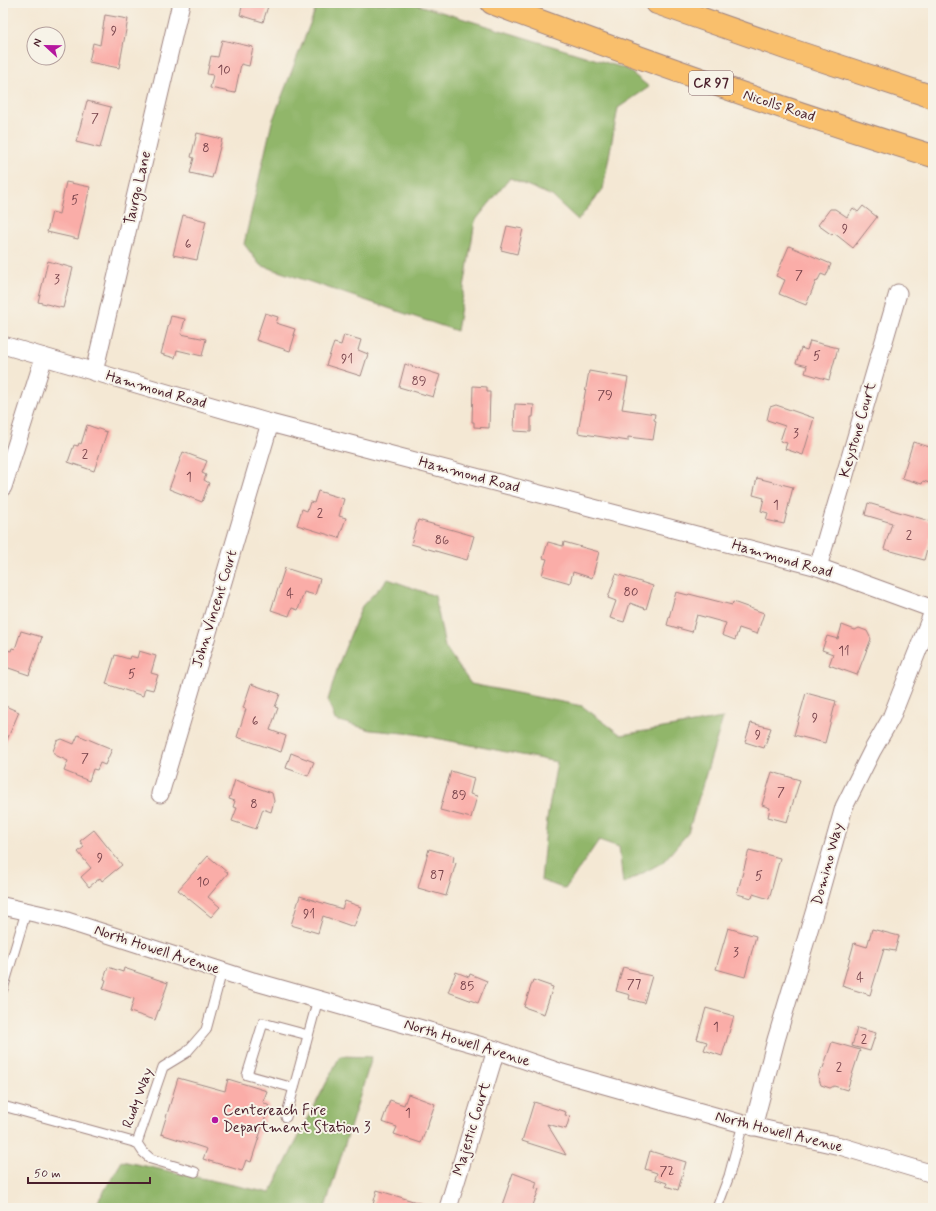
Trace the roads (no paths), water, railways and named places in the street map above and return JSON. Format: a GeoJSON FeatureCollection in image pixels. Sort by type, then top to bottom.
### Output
{"type":"FeatureCollection","features":[{"type":"Feature","properties":{"kind":"highway","name":"Nicolls Road"},"geometry":{"type":"LineString","coordinates":[[492,3],[655,64],[933,156]]}},
{"type":"Feature","properties":{"kind":"highway"},"geometry":{"type":"LineString","coordinates":[[657,3],[791,50],[933,97]]}},
{"type":"Feature","properties":{"kind":"street","name":"Taurgo Lane"},"geometry":{"type":"LineString","coordinates":[[94,372],[181,3]]}},
{"type":"Feature","properties":{"kind":"street","name":"Keystone Court"},"geometry":{"type":"LineString","coordinates":[[818,567],[898,293]]}},
{"type":"Feature","properties":{"kind":"street","name":"Hammond Road"},"geometry":{"type":"LineString","coordinates":[[3,345],[270,423],[818,567],[933,609]]}},
{"type":"Feature","properties":{"kind":"street"},"geometry":{"type":"LineString","coordinates":[[3,487],[44,357]]}},
{"type":"Feature","properties":{"kind":"street","name":"John Vincent Court"},"geometry":{"type":"LineString","coordinates":[[160,794],[270,423]]}},
{"type":"Feature","properties":{"kind":"street","name":"Domino Way"},"geometry":{"type":"LineString","coordinates":[[748,1126],[776,1040],[844,807],[890,718],[933,612]]}},
{"type":"Feature","properties":{"kind":"street","name":"North Howell Avenue"},"geometry":{"type":"LineString","coordinates":[[3,906],[61,920],[222,971],[496,1050],[562,1073],[748,1126],[840,1146],[933,1174]]}},
{"type":"Feature","properties":{"kind":"street","name":"Majestic Court"},"geometry":{"type":"LineString","coordinates":[[448,1208],[496,1050]]}},
{"type":"Feature","properties":{"kind":"lane"},"geometry":{"type":"LineString","coordinates":[[3,989],[26,912]]}},
{"type":"Feature","properties":{"kind":"lane","name":"Rudy Way"},"geometry":{"type":"LineString","coordinates":[[3,1106],[137,1143],[163,1067],[186,1054],[206,1030],[222,971]]}},
{"type":"Feature","properties":{"kind":"lane"},"geometry":{"type":"LineString","coordinates":[[286,1117],[318,999]]}},
{"type":"Feature","properties":{"kind":"lane"},"geometry":{"type":"LineString","coordinates":[[294,1088],[247,1075],[263,1023],[308,1035]]}},
{"type":"Feature","properties":{"kind":"lane"},"geometry":{"type":"LineString","coordinates":[[717,1208],[748,1126]]}},
{"type":"Feature","properties":{"kind":"lane"},"geometry":{"type":"LineString","coordinates":[[137,1143],[143,1152],[151,1159],[195,1172]]}},
{"type":"Feature","properties":{"kind":"place","name":"Centereach Fire Department Station 3"},"geometry":{"type":"Point","coordinates":[215,1120]}}]}
